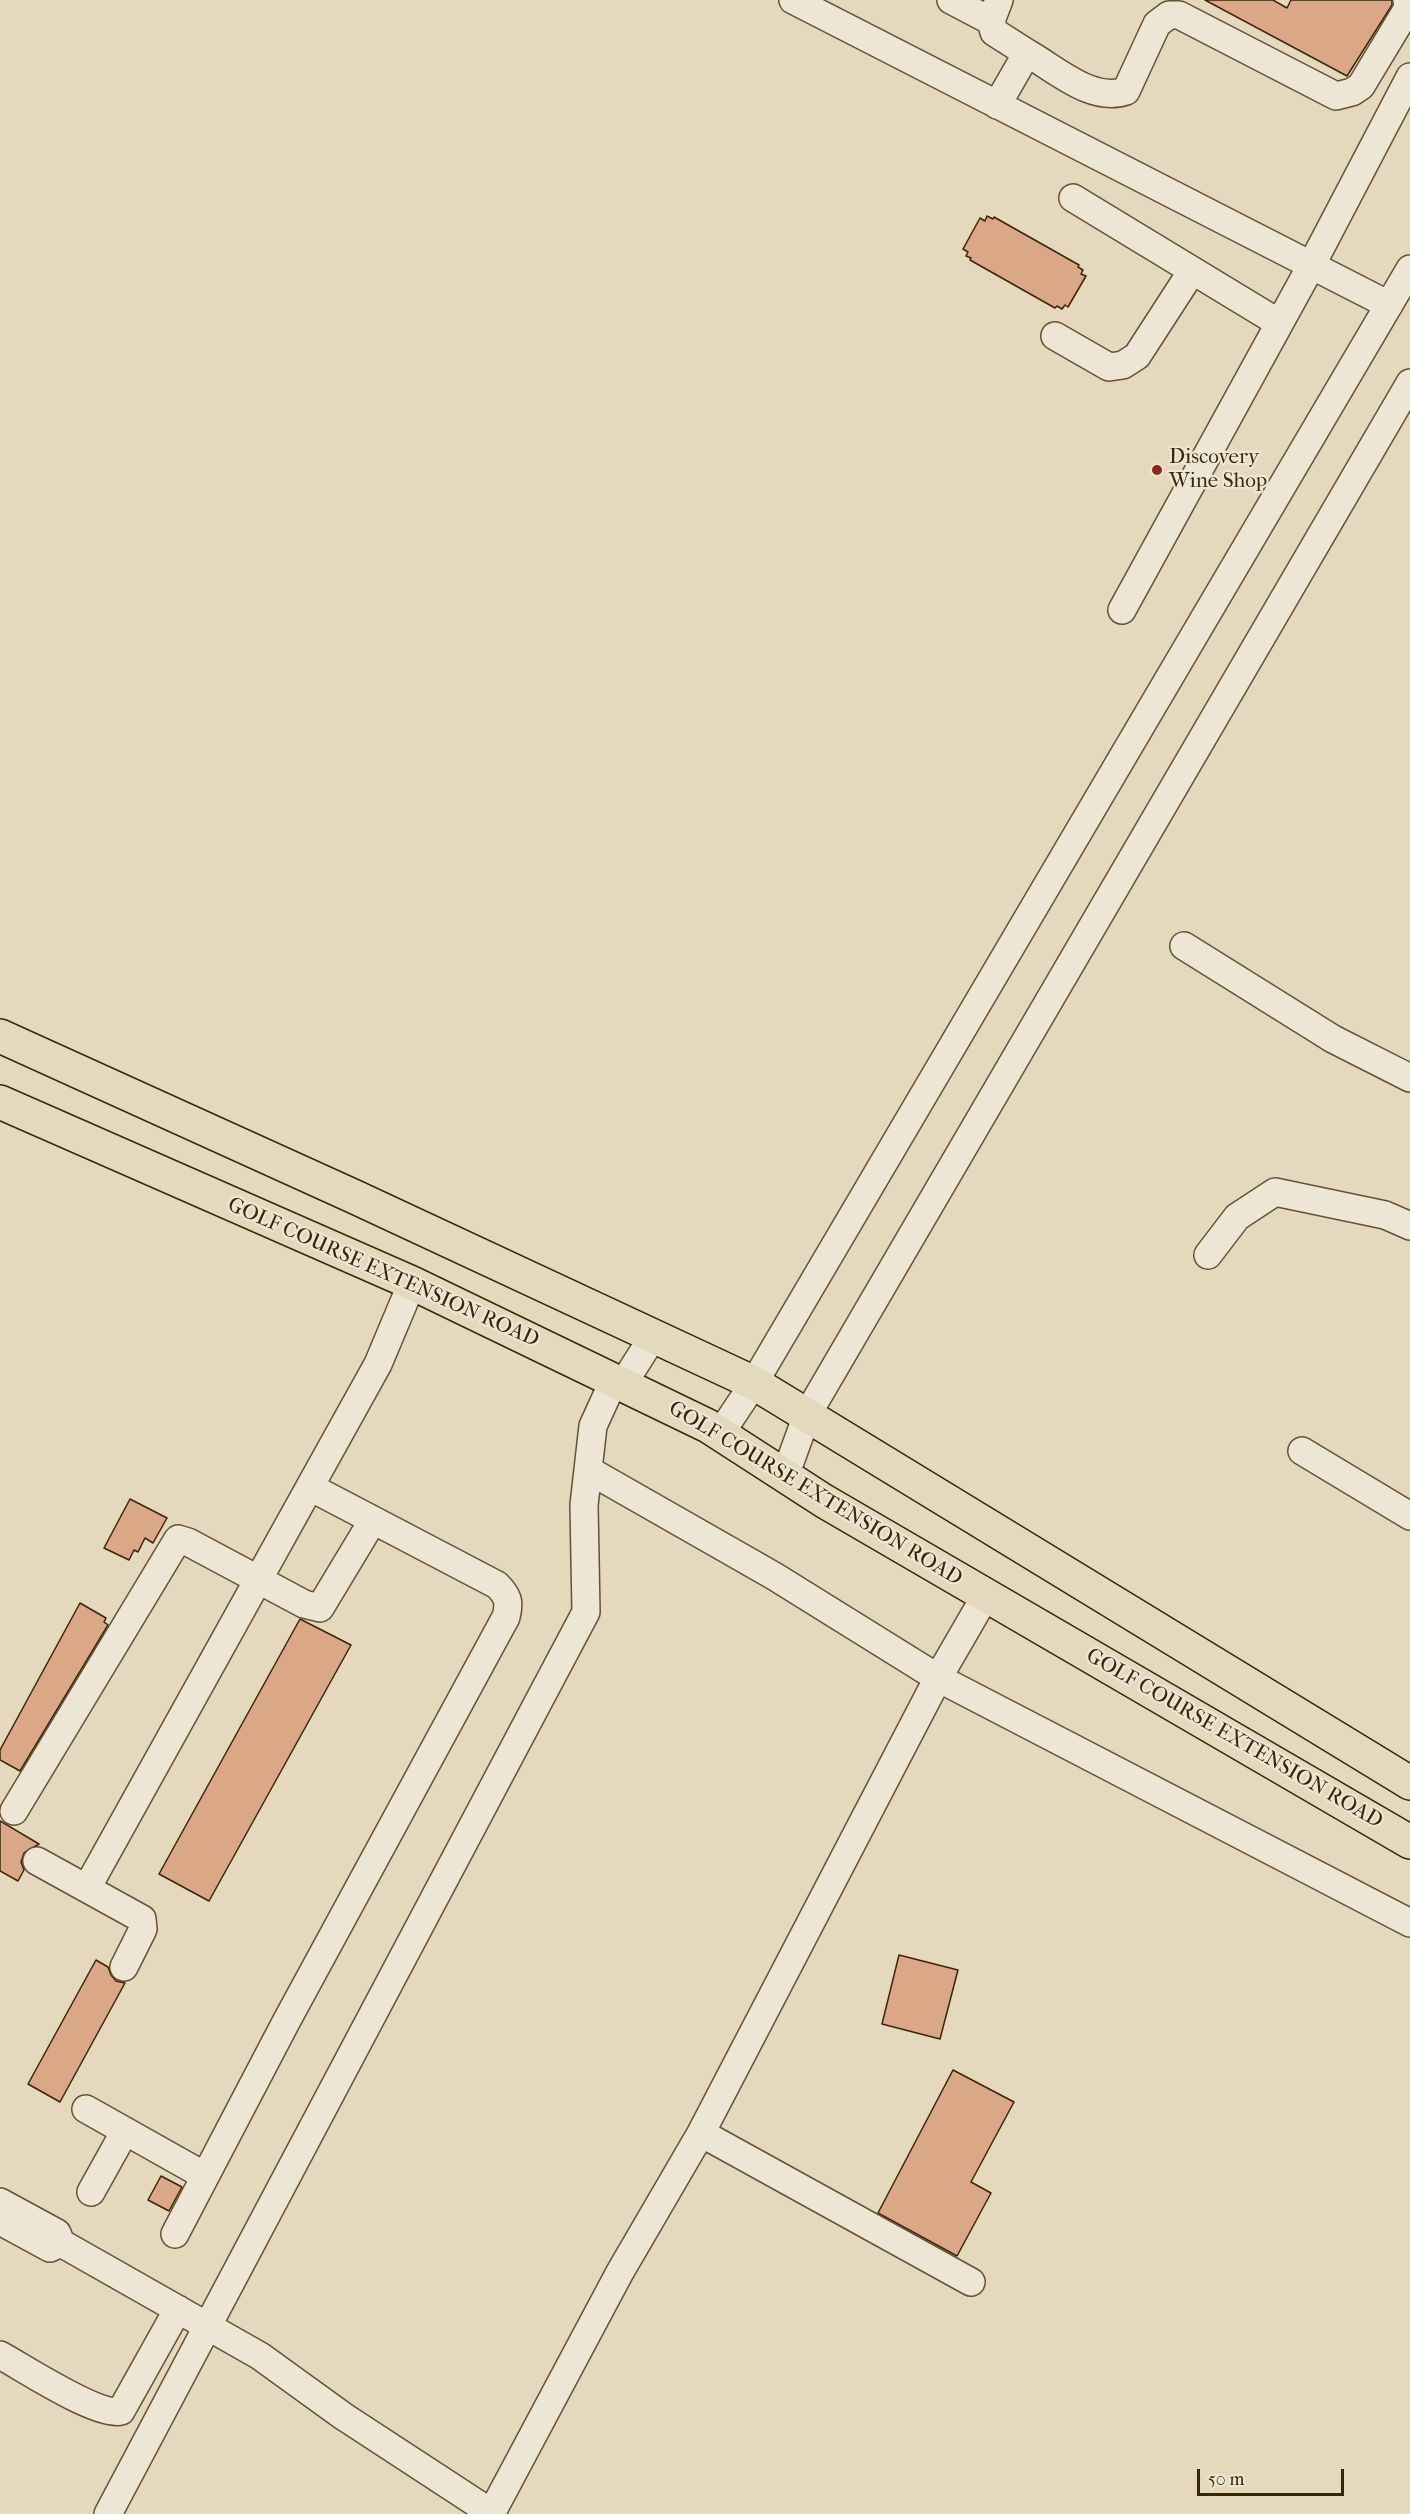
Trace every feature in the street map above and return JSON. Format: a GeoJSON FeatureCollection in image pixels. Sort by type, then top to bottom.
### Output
{"type":"FeatureCollection","features":[{"type":"Feature","properties":{"kind":"main road"},"geometry":{"type":"LineString","coordinates":[[0,1036],[754,1383],[1410,1783]]}},
{"type":"Feature","properties":{"kind":"main road","name":"GOLF COURSE EXTENSION ROAD"},"geometry":{"type":"LineString","coordinates":[[0,1102],[412,1283],[619,1382],[720,1434],[785,1476],[986,1595],[1410,1842]]}},
{"type":"Feature","properties":{"kind":"street"},"geometry":{"type":"LineString","coordinates":[[794,0],[1389,305]]}},
{"type":"Feature","properties":{"kind":"street"},"geometry":{"type":"LineString","coordinates":[[951,0],[995,11],[994,32],[1097,94],[1114,95],[1126,91],[1157,24],[1169,15],[1179,15],[1336,96],[1352,92],[1361,86],[1408,8],[1407,0]]}},
{"type":"Feature","properties":{"kind":"street"},"geometry":{"type":"LineString","coordinates":[[997,105],[1027,53]]}},
{"type":"Feature","properties":{"kind":"street"},"geometry":{"type":"LineString","coordinates":[[1122,610],[1311,266],[1410,77]]}},
{"type":"Feature","properties":{"kind":"street"},"geometry":{"type":"LineString","coordinates":[[1072,198],[1279,323]]}},
{"type":"Feature","properties":{"kind":"street"},"geometry":{"type":"LineString","coordinates":[[720,1434],[754,1383],[1410,269]]}},
{"type":"Feature","properties":{"kind":"street"},"geometry":{"type":"LineString","coordinates":[[1055,336],[1109,367],[1123,365],[1137,356],[1192,271]]}},
{"type":"Feature","properties":{"kind":"street"},"geometry":{"type":"LineString","coordinates":[[785,1476],[807,1415],[1410,383]]}},
{"type":"Feature","properties":{"kind":"street"},"geometry":{"type":"LineString","coordinates":[[1184,946],[1333,1039],[1410,1078]]}},
{"type":"Feature","properties":{"kind":"street"},"geometry":{"type":"LineString","coordinates":[[1208,1255],[1237,1217],[1275,1192],[1385,1215],[1410,1226]]}},
{"type":"Feature","properties":{"kind":"street"},"geometry":{"type":"LineString","coordinates":[[87,1888],[378,1364],[412,1283]]}},
{"type":"Feature","properties":{"kind":"street"},"geometry":{"type":"LineString","coordinates":[[108,2514],[586,1612],[584,1505],[590,1470],[593,1426],[619,1382],[654,1335]]}},
{"type":"Feature","properties":{"kind":"street"},"geometry":{"type":"LineString","coordinates":[[1302,1451],[1410,1516]]}},
{"type":"Feature","properties":{"kind":"street"},"geometry":{"type":"LineString","coordinates":[[590,1470],[774,1576],[938,1678],[1410,1923]]}},
{"type":"Feature","properties":{"kind":"street"},"geometry":{"type":"LineString","coordinates":[[175,2234],[506,1617],[510,1605],[507,1594],[497,1585],[310,1486]]}},
{"type":"Feature","properties":{"kind":"street"},"geometry":{"type":"LineString","coordinates":[[14,1811],[178,1539],[188,1542],[304,1604],[320,1608],[373,1520]]}},
{"type":"Feature","properties":{"kind":"street"},"geometry":{"type":"LineString","coordinates":[[0,2202],[57,2233],[61,2242],[260,2356],[343,2416],[492,2514],[620,2272],[701,2133],[938,1678],[986,1595]]}},
{"type":"Feature","properties":{"kind":"street"},"geometry":{"type":"LineString","coordinates":[[37,1861],[142,1919],[143,1929],[124,1967]]}},
{"type":"Feature","properties":{"kind":"street"},"geometry":{"type":"LineString","coordinates":[[86,2109],[205,2176]]}},
{"type":"Feature","properties":{"kind":"street"},"geometry":{"type":"LineString","coordinates":[[91,2192],[124,2131]]}},
{"type":"Feature","properties":{"kind":"street"},"geometry":{"type":"LineString","coordinates":[[701,2133],[971,2282]]}},
{"type":"Feature","properties":{"kind":"street"},"geometry":{"type":"LineString","coordinates":[[0,2221],[50,2248],[61,2242]]}},
{"type":"Feature","properties":{"kind":"street"},"geometry":{"type":"LineString","coordinates":[[0,2355],[94,2408],[114,2413],[121,2411],[178,2308]]}},
{"type":"Feature","properties":{"kind":"building"},"geometry":{"type":"Polygon","coordinates":[[[1205,0],[1273,0],[1287,8],[1291,0],[1392,0],[1392,5],[1347,76],[1205,0]]]}},
{"type":"Feature","properties":{"kind":"building"},"geometry":{"type":"Polygon","coordinates":[[[987,216],[993,219],[994,217],[1079,265],[1078,267],[1083,270],[1081,274],[1086,276],[1068,307],[1065,305],[1062,309],[1057,306],[1055,308],[966,256],[968,252],[963,249],[980,218],[985,221],[987,216]]]}},
{"type":"Feature","properties":{"kind":"building"},"geometry":{"type":"Polygon","coordinates":[[[130,1499],[167,1518],[153,1543],[145,1538],[138,1552],[134,1550],[129,1560],[104,1548],[130,1499]]]}},
{"type":"Feature","properties":{"kind":"building"},"geometry":{"type":"Polygon","coordinates":[[[80,1603],[106,1618],[104,1622],[108,1625],[20,1771],[0,1760],[0,1750],[80,1603]]]}},
{"type":"Feature","properties":{"kind":"building"},"geometry":{"type":"Polygon","coordinates":[[[300,1619],[351,1645],[209,1901],[159,1874],[300,1619]]]}},
{"type":"Feature","properties":{"kind":"building"},"geometry":{"type":"Polygon","coordinates":[[[0,1821],[39,1844],[24,1853],[21,1862],[24,1870],[18,1881],[0,1871],[0,1821]]]}},
{"type":"Feature","properties":{"kind":"building"},"geometry":{"type":"Polygon","coordinates":[[[899,1955],[958,1970],[940,2039],[882,2024],[899,1955]]]}},
{"type":"Feature","properties":{"kind":"building"},"geometry":{"type":"Polygon","coordinates":[[[96,1960],[108,1967],[116,1981],[125,1983],[60,2102],[28,2084],[96,1960]]]}},
{"type":"Feature","properties":{"kind":"building"},"geometry":{"type":"Polygon","coordinates":[[[953,2070],[1014,2102],[971,2182],[991,2193],[957,2256],[878,2213],[953,2070]]]}},
{"type":"Feature","properties":{"kind":"building"},"geometry":{"type":"Polygon","coordinates":[[[161,2176],[182,2187],[169,2211],[148,2200],[161,2176]]]}},
{"type":"Feature","properties":{"kind":"place","name":"Discovery Wine Shop"},"geometry":{"type":"Point","coordinates":[1157,470]}}]}
